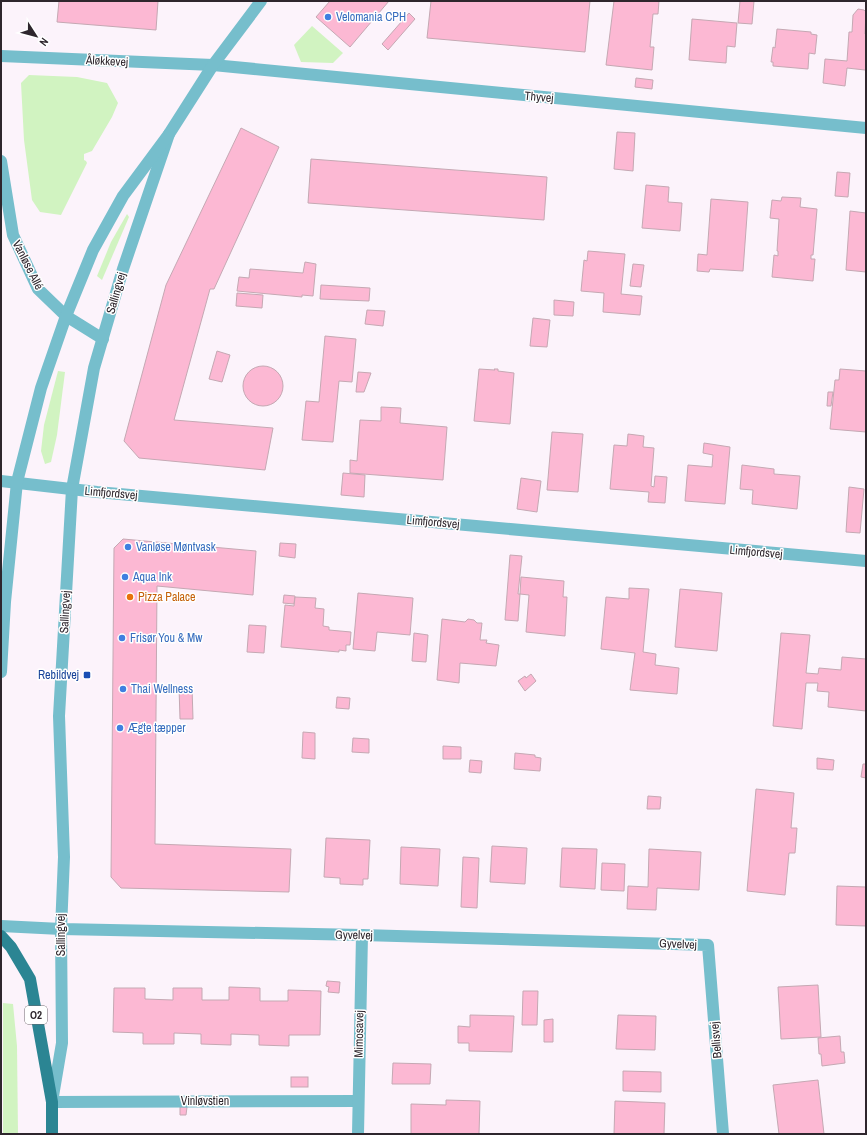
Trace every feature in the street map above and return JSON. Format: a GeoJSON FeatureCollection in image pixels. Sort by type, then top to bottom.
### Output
{"type":"FeatureCollection","features":[{"type":"Feature","properties":{"kind":"main road","name":"Sallingvej"},"geometry":{"type":"LineString","coordinates":[[1,936],[11,947],[30,979],[52,1102],[52,1134]]}},
{"type":"Feature","properties":{"kind":"street","name":"Sallingvej"},"geometry":{"type":"LineString","coordinates":[[1,672],[5,602],[17,482],[41,388],[66,316],[93,250],[119,203],[169,134],[213,66],[261,1]]}},
{"type":"Feature","properties":{"kind":"street","name":"Åløkkevej"},"geometry":{"type":"LineString","coordinates":[[1,56],[213,66]]}},
{"type":"Feature","properties":{"kind":"street","name":"Thyvej"},"geometry":{"type":"LineString","coordinates":[[213,66],[866,128]]}},
{"type":"Feature","properties":{"kind":"street","name":"Sallingvej"},"geometry":{"type":"LineString","coordinates":[[52,1102],[62,1043],[61,929],[64,857],[59,716],[72,489],[94,368],[123,269],[169,134]]}},
{"type":"Feature","properties":{"kind":"street","name":"Vanløse Allé"},"geometry":{"type":"LineString","coordinates":[[1,161],[12,235],[38,289],[66,316],[103,339]]}},
{"type":"Feature","properties":{"kind":"street","name":"Limfjordsvej"},"geometry":{"type":"LineString","coordinates":[[1,481],[72,489],[866,561]]}},
{"type":"Feature","properties":{"kind":"street","name":"Gyvelvej"},"geometry":{"type":"LineString","coordinates":[[1,926],[61,929],[362,935],[708,945]]}},
{"type":"Feature","properties":{"kind":"street","name":"Mimosavej"},"geometry":{"type":"LineString","coordinates":[[358,1134],[362,935]]}},
{"type":"Feature","properties":{"kind":"street","name":"Bellisvej"},"geometry":{"type":"LineString","coordinates":[[708,945],[723,1134]]}},
{"type":"Feature","properties":{"kind":"street","name":"Vinløvstien"},"geometry":{"type":"LineString","coordinates":[[52,1102],[358,1101]]}},
{"type":"Feature","properties":{"kind":"green space"},"geometry":{"type":"Polygon","coordinates":[[[312,26],[343,53],[333,63],[301,62],[294,45],[312,26]]]}},
{"type":"Feature","properties":{"kind":"green space"},"geometry":{"type":"Polygon","coordinates":[[[29,75],[77,77],[107,83],[118,103],[112,117],[92,151],[84,154],[84,160],[87,163],[61,215],[40,212],[32,200],[24,140],[21,83],[29,75]]]}},
{"type":"Feature","properties":{"kind":"green space"},"geometry":{"type":"Polygon","coordinates":[[[127,214],[129,217],[102,280],[97,276],[111,242],[127,214]]]}},
{"type":"Feature","properties":{"kind":"green space"},"geometry":{"type":"Polygon","coordinates":[[[58,371],[65,372],[57,435],[51,462],[45,464],[41,451],[44,425],[58,371]]]}},
{"type":"Feature","properties":{"kind":"green space"},"geometry":{"type":"Polygon","coordinates":[[[3,1003],[13,1004],[17,1046],[18,1134],[3,1134],[3,1003]]]}},
{"type":"Feature","properties":{"kind":"building"},"geometry":{"type":"Polygon","coordinates":[[[59,1],[158,1],[156,30],[57,22],[59,1]]]}},
{"type":"Feature","properties":{"kind":"building"},"geometry":{"type":"Polygon","coordinates":[[[330,1],[389,1],[350,47],[316,17],[330,1]]]}},
{"type":"Feature","properties":{"kind":"building"},"geometry":{"type":"Polygon","coordinates":[[[431,1],[590,1],[585,52],[427,38],[431,1]]]}},
{"type":"Feature","properties":{"kind":"building"},"geometry":{"type":"Polygon","coordinates":[[[614,1],[659,1],[658,14],[653,14],[650,47],[654,47],[652,70],[606,65],[614,1]]]}},
{"type":"Feature","properties":{"kind":"building"},"geometry":{"type":"Polygon","coordinates":[[[740,1],[754,1],[752,24],[738,23],[740,1]]]}},
{"type":"Feature","properties":{"kind":"building"},"geometry":{"type":"Polygon","coordinates":[[[858,9],[866,12],[866,71],[847,68],[845,86],[823,83],[825,59],[847,61],[849,32],[852,32],[853,15],[858,9]]]}},
{"type":"Feature","properties":{"kind":"building"},"geometry":{"type":"Polygon","coordinates":[[[409,13],[415,19],[388,50],[382,44],[409,13]]]}},
{"type":"Feature","properties":{"kind":"building"},"geometry":{"type":"Polygon","coordinates":[[[692,19],[737,23],[735,47],[727,46],[726,63],[689,60],[692,19]]]}},
{"type":"Feature","properties":{"kind":"building"},"geometry":{"type":"Polygon","coordinates":[[[777,29],[811,32],[811,34],[817,35],[815,54],[809,53],[808,69],[773,66],[773,62],[771,62],[773,47],[775,48],[777,29]]]}},
{"type":"Feature","properties":{"kind":"building"},"geometry":{"type":"Polygon","coordinates":[[[636,78],[653,80],[652,89],[635,87],[636,78]]]}},
{"type":"Feature","properties":{"kind":"building"},"geometry":{"type":"Polygon","coordinates":[[[241,128],[279,147],[214,289],[210,289],[174,420],[273,428],[265,470],[139,458],[124,441],[166,285],[241,128]]]}},
{"type":"Feature","properties":{"kind":"building"},"geometry":{"type":"Polygon","coordinates":[[[617,132],[635,133],[633,171],[614,169],[617,132]]]}},
{"type":"Feature","properties":{"kind":"building"},"geometry":{"type":"Polygon","coordinates":[[[311,159],[547,177],[544,220],[308,203],[311,159]]]}},
{"type":"Feature","properties":{"kind":"building"},"geometry":{"type":"Polygon","coordinates":[[[837,172],[850,173],[848,197],[835,196],[837,172]]]}},
{"type":"Feature","properties":{"kind":"building"},"geometry":{"type":"Polygon","coordinates":[[[646,185],[669,187],[668,202],[682,203],[680,231],[642,228],[646,185]]]}},
{"type":"Feature","properties":{"kind":"building"},"geometry":{"type":"Polygon","coordinates":[[[782,197],[801,198],[800,207],[817,209],[813,255],[811,255],[811,259],[815,259],[813,281],[772,277],[774,255],[778,256],[779,219],[770,218],[772,200],[781,201],[782,197]]]}},
{"type":"Feature","properties":{"kind":"building"},"geometry":{"type":"Polygon","coordinates":[[[711,199],[748,202],[743,271],[710,269],[709,272],[697,271],[698,254],[707,255],[711,199]]]}},
{"type":"Feature","properties":{"kind":"building"},"geometry":{"type":"Polygon","coordinates":[[[850,211],[866,213],[866,272],[846,270],[850,211]]]}},
{"type":"Feature","properties":{"kind":"building"},"geometry":{"type":"Polygon","coordinates":[[[588,251],[625,254],[621,294],[642,296],[640,315],[603,312],[604,293],[581,291],[584,260],[587,261],[588,251]]]}},
{"type":"Feature","properties":{"kind":"building"},"geometry":{"type":"Polygon","coordinates":[[[305,262],[316,264],[313,296],[302,295],[302,297],[237,291],[239,277],[249,278],[250,269],[303,273],[305,262]]]}},
{"type":"Feature","properties":{"kind":"building"},"geometry":{"type":"Polygon","coordinates":[[[633,264],[644,265],[641,287],[630,286],[633,264]]]}},
{"type":"Feature","properties":{"kind":"building"},"geometry":{"type":"Polygon","coordinates":[[[321,285],[370,288],[369,301],[320,299],[321,285]]]}},
{"type":"Feature","properties":{"kind":"building"},"geometry":{"type":"Polygon","coordinates":[[[237,293],[263,295],[262,308],[236,306],[237,293]]]}},
{"type":"Feature","properties":{"kind":"building"},"geometry":{"type":"Polygon","coordinates":[[[554,300],[574,302],[573,316],[554,315],[554,300]]]}},
{"type":"Feature","properties":{"kind":"building"},"geometry":{"type":"Polygon","coordinates":[[[367,310],[385,311],[383,326],[365,324],[367,310]]]}},
{"type":"Feature","properties":{"kind":"building"},"geometry":{"type":"Polygon","coordinates":[[[533,318],[550,320],[547,347],[530,346],[533,318]]]}},
{"type":"Feature","properties":{"kind":"building"},"geometry":{"type":"Polygon","coordinates":[[[325,336],[356,339],[352,382],[339,381],[333,442],[302,440],[306,401],[319,402],[325,336]]]}},
{"type":"Feature","properties":{"kind":"building"},"geometry":{"type":"Polygon","coordinates":[[[217,351],[230,355],[222,382],[209,379],[217,351]]]}},
{"type":"Feature","properties":{"kind":"building"},"geometry":{"type":"Polygon","coordinates":[[[259,366],[267,366],[274,369],[280,375],[283,386],[280,397],[274,403],[267,406],[259,406],[252,403],[246,397],[243,390],[243,382],[246,375],[252,369],[259,366]]]}},
{"type":"Feature","properties":{"kind":"building"},"geometry":{"type":"Polygon","coordinates":[[[479,369],[498,369],[498,371],[514,373],[510,424],[474,421],[479,369]]]}},
{"type":"Feature","properties":{"kind":"building"},"geometry":{"type":"Polygon","coordinates":[[[840,369],[866,371],[866,432],[830,429],[835,380],[839,380],[840,369]]]}},
{"type":"Feature","properties":{"kind":"building"},"geometry":{"type":"Polygon","coordinates":[[[358,372],[371,373],[364,392],[356,392],[358,372]]]}},
{"type":"Feature","properties":{"kind":"building"},"geometry":{"type":"Polygon","coordinates":[[[828,392],[833,392],[831,406],[827,406],[828,392]]]}},
{"type":"Feature","properties":{"kind":"building"},"geometry":{"type":"Polygon","coordinates":[[[381,407],[401,408],[400,423],[447,427],[443,480],[350,473],[350,460],[357,461],[360,420],[381,421],[381,407]]]}},
{"type":"Feature","properties":{"kind":"building"},"geometry":{"type":"Polygon","coordinates":[[[552,432],[583,434],[578,492],[547,490],[552,432]]]}},
{"type":"Feature","properties":{"kind":"building"},"geometry":{"type":"Polygon","coordinates":[[[628,434],[644,436],[643,447],[654,448],[651,486],[654,487],[655,476],[667,477],[665,503],[648,502],[649,492],[610,489],[614,445],[627,446],[628,434]]]}},
{"type":"Feature","properties":{"kind":"building"},"geometry":{"type":"Polygon","coordinates":[[[704,443],[730,447],[725,504],[685,501],[688,465],[712,467],[713,455],[703,453],[704,443]]]}},
{"type":"Feature","properties":{"kind":"building"},"geometry":{"type":"Polygon","coordinates":[[[742,465],[774,469],[774,474],[800,476],[797,509],[752,504],[753,490],[740,489],[742,465]]]}},
{"type":"Feature","properties":{"kind":"building"},"geometry":{"type":"Polygon","coordinates":[[[343,473],[365,475],[364,497],[341,495],[343,473]]]}},
{"type":"Feature","properties":{"kind":"building"},"geometry":{"type":"Polygon","coordinates":[[[521,478],[541,481],[537,512],[517,509],[521,478]]]}},
{"type":"Feature","properties":{"kind":"building"},"geometry":{"type":"Polygon","coordinates":[[[849,487],[864,489],[860,533],[846,532],[849,487]]]}},
{"type":"Feature","properties":{"kind":"building"},"geometry":{"type":"Polygon","coordinates":[[[123,539],[256,551],[253,595],[157,586],[155,844],[291,849],[289,892],[121,888],[111,877],[114,548],[123,539]]]}},
{"type":"Feature","properties":{"kind":"building"},"geometry":{"type":"Polygon","coordinates":[[[280,543],[296,544],[295,558],[279,556],[280,543]]]}},
{"type":"Feature","properties":{"kind":"building"},"geometry":{"type":"Polygon","coordinates":[[[510,555],[522,556],[518,594],[520,594],[518,621],[505,620],[510,555]]]}},
{"type":"Feature","properties":{"kind":"building"},"geometry":{"type":"Polygon","coordinates":[[[521,577],[564,581],[563,597],[567,597],[565,636],[526,632],[529,595],[520,594],[521,577]]]}},
{"type":"Feature","properties":{"kind":"building"},"geometry":{"type":"Polygon","coordinates":[[[629,588],[649,589],[643,652],[656,654],[655,665],[679,668],[677,694],[630,690],[635,653],[601,649],[606,597],[629,599],[629,588]]]}},
{"type":"Feature","properties":{"kind":"building"},"geometry":{"type":"Polygon","coordinates":[[[680,589],[722,593],[717,651],[675,647],[680,589]]]}},
{"type":"Feature","properties":{"kind":"building"},"geometry":{"type":"Polygon","coordinates":[[[358,593],[413,598],[410,635],[377,632],[375,651],[353,649],[358,593]]]}},
{"type":"Feature","properties":{"kind":"building"},"geometry":{"type":"Polygon","coordinates":[[[284,595],[295,596],[294,604],[283,603],[284,595]]]}},
{"type":"Feature","properties":{"kind":"building"},"geometry":{"type":"Polygon","coordinates":[[[295,597],[316,598],[315,608],[324,609],[323,626],[329,627],[329,630],[351,632],[350,645],[346,645],[346,651],[339,650],[339,652],[281,647],[285,605],[294,606],[295,597]]]}},
{"type":"Feature","properties":{"kind":"building"},"geometry":{"type":"Polygon","coordinates":[[[442,619],[465,622],[468,619],[474,620],[477,623],[482,623],[480,640],[487,640],[486,643],[499,645],[496,666],[460,663],[459,683],[437,680],[442,619]]]}},
{"type":"Feature","properties":{"kind":"building"},"geometry":{"type":"Polygon","coordinates":[[[249,625],[266,626],[264,653],[247,652],[249,625]]]}},
{"type":"Feature","properties":{"kind":"building"},"geometry":{"type":"Polygon","coordinates":[[[414,633],[428,635],[426,662],[412,661],[414,633]]]}},
{"type":"Feature","properties":{"kind":"building"},"geometry":{"type":"Polygon","coordinates":[[[781,633],[810,635],[806,673],[818,674],[819,668],[841,670],[842,657],[866,659],[866,711],[828,707],[829,692],[817,691],[818,683],[806,683],[802,729],[773,726],[781,633]]]}},
{"type":"Feature","properties":{"kind":"building"},"geometry":{"type":"Polygon","coordinates":[[[531,674],[536,681],[525,691],[518,681],[531,674]]]}},
{"type":"Feature","properties":{"kind":"building"},"geometry":{"type":"Polygon","coordinates":[[[179,687],[192,687],[193,719],[180,719],[179,687]]]}},
{"type":"Feature","properties":{"kind":"building"},"geometry":{"type":"Polygon","coordinates":[[[337,697],[350,698],[349,709],[336,708],[337,697]]]}},
{"type":"Feature","properties":{"kind":"building"},"geometry":{"type":"Polygon","coordinates":[[[303,732],[315,733],[315,759],[302,758],[303,732]]]}},
{"type":"Feature","properties":{"kind":"building"},"geometry":{"type":"Polygon","coordinates":[[[353,738],[369,739],[369,753],[352,752],[353,738]]]}},
{"type":"Feature","properties":{"kind":"building"},"geometry":{"type":"Polygon","coordinates":[[[443,746],[461,747],[461,759],[443,759],[443,746]]]}},
{"type":"Feature","properties":{"kind":"building"},"geometry":{"type":"Polygon","coordinates":[[[515,753],[535,755],[535,757],[541,758],[540,771],[514,769],[515,753]]]}},
{"type":"Feature","properties":{"kind":"building"},"geometry":{"type":"Polygon","coordinates":[[[817,758],[834,760],[833,770],[817,769],[817,758]]]}},
{"type":"Feature","properties":{"kind":"building"},"geometry":{"type":"Polygon","coordinates":[[[470,760],[482,761],[481,773],[469,772],[470,760]]]}},
{"type":"Feature","properties":{"kind":"building"},"geometry":{"type":"Polygon","coordinates":[[[863,764],[866,764],[866,778],[861,777],[863,764]]]}},
{"type":"Feature","properties":{"kind":"building"},"geometry":{"type":"Polygon","coordinates":[[[756,789],[794,793],[791,828],[797,828],[795,853],[789,853],[785,895],[747,891],[756,789]]]}},
{"type":"Feature","properties":{"kind":"building"},"geometry":{"type":"Polygon","coordinates":[[[648,796],[661,797],[660,809],[647,809],[648,796]]]}},
{"type":"Feature","properties":{"kind":"building"},"geometry":{"type":"Polygon","coordinates":[[[326,838],[370,840],[368,879],[363,879],[363,885],[340,884],[340,878],[324,877],[326,838]]]}},
{"type":"Feature","properties":{"kind":"building"},"geometry":{"type":"Polygon","coordinates":[[[492,846],[527,848],[525,884],[490,882],[492,846]]]}},
{"type":"Feature","properties":{"kind":"building"},"geometry":{"type":"Polygon","coordinates":[[[401,847],[440,849],[438,886],[400,884],[401,847]]]}},
{"type":"Feature","properties":{"kind":"building"},"geometry":{"type":"Polygon","coordinates":[[[562,848],[597,849],[595,889],[560,887],[562,848]]]}},
{"type":"Feature","properties":{"kind":"building"},"geometry":{"type":"Polygon","coordinates":[[[649,849],[701,852],[699,890],[657,888],[656,910],[627,909],[628,886],[648,887],[649,849]]]}},
{"type":"Feature","properties":{"kind":"building"},"geometry":{"type":"Polygon","coordinates":[[[463,857],[479,858],[477,908],[461,907],[463,857]]]}},
{"type":"Feature","properties":{"kind":"building"},"geometry":{"type":"Polygon","coordinates":[[[602,863],[625,864],[624,891],[601,890],[602,863]]]}},
{"type":"Feature","properties":{"kind":"building"},"geometry":{"type":"Polygon","coordinates":[[[837,886],[866,887],[866,926],[836,925],[837,886]]]}},
{"type":"Feature","properties":{"kind":"building"},"geometry":{"type":"Polygon","coordinates":[[[327,981],[340,982],[339,993],[328,992],[329,987],[326,986],[327,981]]]}},
{"type":"Feature","properties":{"kind":"building"},"geometry":{"type":"Polygon","coordinates":[[[818,985],[821,1037],[781,1039],[778,987],[818,985]]]}},
{"type":"Feature","properties":{"kind":"building"},"geometry":{"type":"Polygon","coordinates":[[[229,987],[260,988],[260,1001],[288,1001],[288,990],[321,991],[320,1035],[289,1035],[289,1046],[259,1045],[259,1035],[231,1034],[231,1045],[201,1044],[201,1034],[174,1033],[174,1044],[143,1044],[143,1033],[113,1032],[114,988],[145,988],[145,999],[173,1000],[173,988],[202,988],[202,1000],[229,1000],[229,987]]]}},
{"type":"Feature","properties":{"kind":"building"},"geometry":{"type":"Polygon","coordinates":[[[523,991],[538,991],[537,1025],[522,1025],[523,991]]]}},
{"type":"Feature","properties":{"kind":"building"},"geometry":{"type":"Polygon","coordinates":[[[470,1015],[514,1016],[512,1052],[469,1051],[469,1043],[458,1043],[458,1026],[470,1027],[470,1015]]]}},
{"type":"Feature","properties":{"kind":"building"},"geometry":{"type":"Polygon","coordinates":[[[618,1015],[656,1016],[655,1050],[616,1049],[618,1015]]]}},
{"type":"Feature","properties":{"kind":"building"},"geometry":{"type":"Polygon","coordinates":[[[553,1019],[553,1042],[544,1042],[544,1020],[553,1019]]]}},
{"type":"Feature","properties":{"kind":"building"},"geometry":{"type":"Polygon","coordinates":[[[840,1036],[841,1052],[844,1052],[845,1063],[822,1066],[821,1054],[819,1054],[818,1038],[840,1036]]]}},
{"type":"Feature","properties":{"kind":"building"},"geometry":{"type":"Polygon","coordinates":[[[393,1063],[431,1064],[430,1084],[392,1084],[393,1063]]]}},
{"type":"Feature","properties":{"kind":"building"},"geometry":{"type":"Polygon","coordinates":[[[623,1071],[661,1072],[661,1092],[623,1091],[623,1071]]]}},
{"type":"Feature","properties":{"kind":"building"},"geometry":{"type":"Polygon","coordinates":[[[291,1077],[308,1077],[308,1087],[291,1087],[291,1077]]]}},
{"type":"Feature","properties":{"kind":"building"},"geometry":{"type":"Polygon","coordinates":[[[818,1080],[824,1134],[779,1134],[773,1085],[818,1080]]]}},
{"type":"Feature","properties":{"kind":"building"},"geometry":{"type":"Polygon","coordinates":[[[446,1100],[480,1101],[479,1134],[411,1134],[411,1104],[446,1105],[446,1100]]]}},
{"type":"Feature","properties":{"kind":"building"},"geometry":{"type":"Polygon","coordinates":[[[615,1101],[665,1103],[664,1134],[614,1134],[615,1101]]]}},
{"type":"Feature","properties":{"kind":"building"},"geometry":{"type":"Polygon","coordinates":[[[180,1107],[187,1107],[186,1115],[180,1115],[180,1107]]]}},
{"type":"Feature","properties":{"kind":"place","name":"Velomania CPH"},"geometry":{"type":"Point","coordinates":[328,17]}},
{"type":"Feature","properties":{"kind":"place","name":"Vanløse Møntvask"},"geometry":{"type":"Point","coordinates":[128,547]}},
{"type":"Feature","properties":{"kind":"place","name":"Aqua Ink"},"geometry":{"type":"Point","coordinates":[125,577]}},
{"type":"Feature","properties":{"kind":"place","name":"Pizza Palace"},"geometry":{"type":"Point","coordinates":[130,597]}},
{"type":"Feature","properties":{"kind":"place","name":"Frisør You & Mw"},"geometry":{"type":"Point","coordinates":[122,638]}},
{"type":"Feature","properties":{"kind":"place","name":"Rebildvej"},"geometry":{"type":"Point","coordinates":[87,675]}},
{"type":"Feature","properties":{"kind":"place","name":"Thai Wellness"},"geometry":{"type":"Point","coordinates":[123,689]}},
{"type":"Feature","properties":{"kind":"place","name":"Ægte tæpper"},"geometry":{"type":"Point","coordinates":[120,728]}}]}
